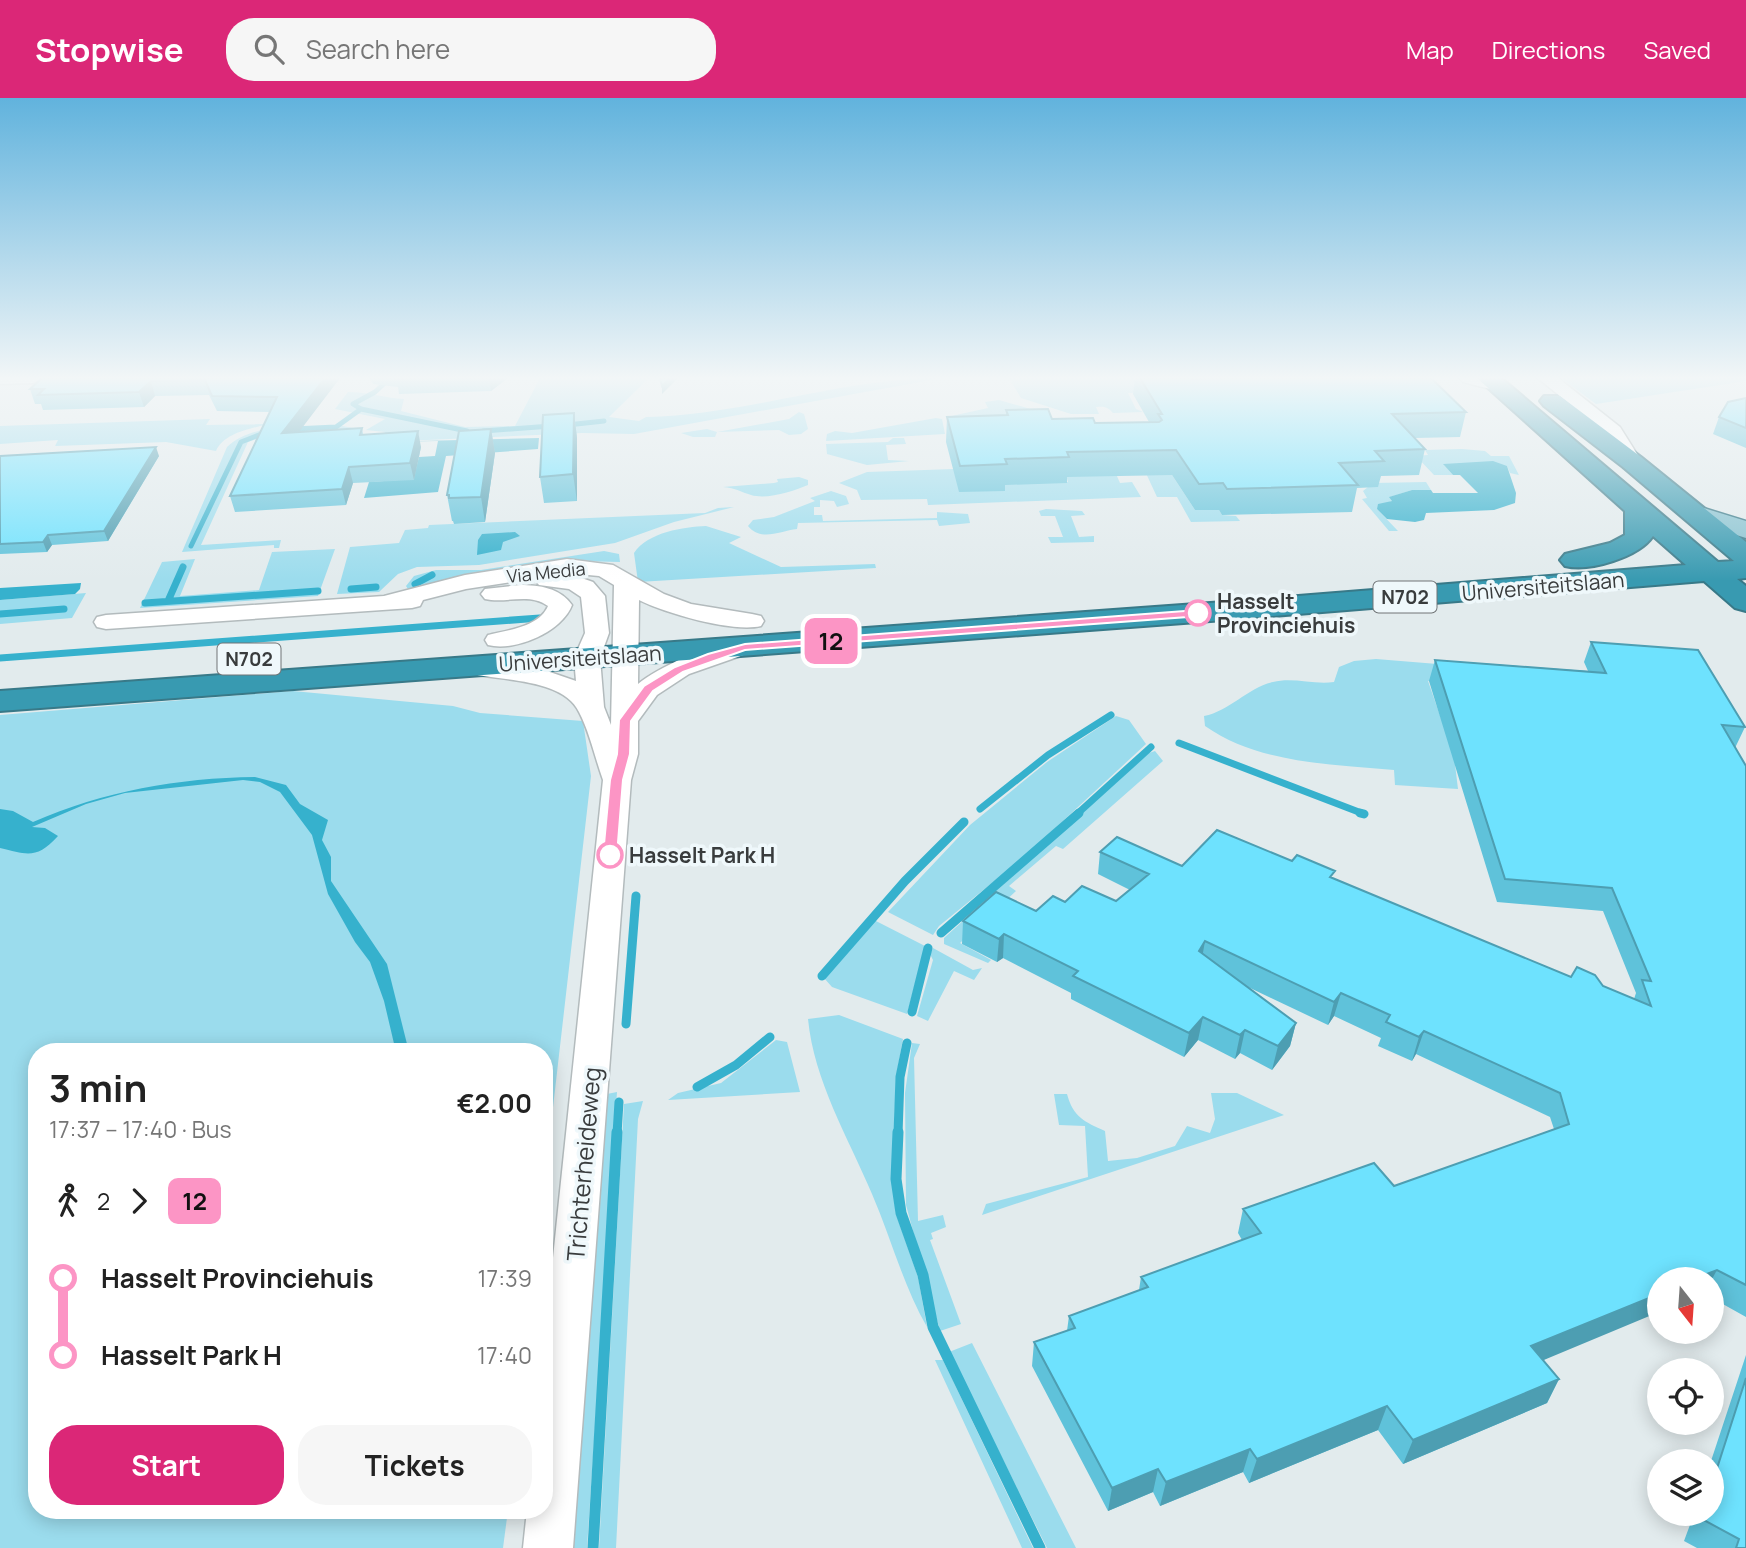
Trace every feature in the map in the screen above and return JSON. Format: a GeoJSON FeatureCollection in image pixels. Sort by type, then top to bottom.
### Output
{"type":"FeatureCollection","features":[{"type":"Feature","properties":{"kind":"highway"},"geometry":{"type":"LineString","coordinates":[[1566,446],[1746,602]]}},
{"type":"Feature","properties":{"kind":"highway"},"geometry":{"type":"LineString","coordinates":[[1611,446],[1744,550]]}},
{"type":"Feature","properties":{"kind":"highway"},"geometry":{"type":"LineString","coordinates":[[1581,571],[1636,543],[1640,535],[1638,508]]}},
{"type":"Feature","properties":{"kind":"highway","name":"Universiteitslaan"},"geometry":{"type":"LineString","coordinates":[[1581,571],[1688,552],[1744,550]]}},
{"type":"Feature","properties":{"kind":"highway","name":"Universiteitslaan"},"geometry":{"type":"LineString","coordinates":[[0,701],[463,666],[609,644],[1581,571],[1712,572],[1744,550]]}},
{"type":"Feature","properties":{"kind":"highway"},"geometry":{"type":"LineString","coordinates":[[1581,571],[1716,603],[1746,617]]}},
{"type":"Feature","properties":{"kind":"highway","name":"Universiteitslaan"},"geometry":{"type":"LineString","coordinates":[[0,678],[497,640],[609,644]]}},
{"type":"Feature","properties":{"kind":"street"},"geometry":{"type":"LineString","coordinates":[[1622,446],[1632,462]]}},
{"type":"Feature","properties":{"kind":"street","name":"Via Media"},"geometry":{"type":"LineString","coordinates":[[400,601],[465,582],[567,566],[605,570],[653,600],[748,634]]}},
{"type":"Feature","properties":{"kind":"street","name":"Via Media"},"geometry":{"type":"LineString","coordinates":[[400,601],[536,580],[573,582],[585,587],[593,596],[609,644]]}},
{"type":"Feature","properties":{"kind":"street"},"geometry":{"type":"LineString","coordinates":[[609,644],[625,582]]}},
{"type":"Feature","properties":{"kind":"street","name":"Via Media"},"geometry":{"type":"LineString","coordinates":[[106,622],[529,592],[550,596],[560,605],[557,617],[548,623],[497,640]]}},
{"type":"Feature","properties":{"kind":"street"},"geometry":{"type":"LineString","coordinates":[[625,720],[649,688],[748,634]]}},
{"type":"Feature","properties":{"kind":"street","name":"Trichterheideweg"},"geometry":{"type":"LineString","coordinates":[[609,644],[591,707],[617,780]]}},
{"type":"Feature","properties":{"kind":"street","name":"Trichterheideweg"},"geometry":{"type":"LineString","coordinates":[[553,1492],[617,780],[624,754],[625,720],[609,644]]}},
{"type":"Feature","properties":{"kind":"street"},"geometry":{"type":"LineString","coordinates":[[463,666],[544,678],[572,688],[591,707]]}},
{"type":"Feature","properties":{"kind":"street","name":"Trichterheideweg"},"geometry":{"type":"LineString","coordinates":[[548,1548],[551,1519]]}},
{"type":"Feature","properties":{"kind":"shaded area"},"geometry":{"type":"Polygon","coordinates":[[[186,446],[220,446],[216,451],[186,446]]]}},
{"type":"Feature","properties":{"kind":"shaded area"},"geometry":{"type":"Polygon","coordinates":[[[246,446],[201,545],[281,540],[279,548],[274,548],[274,545],[182,552],[227,447],[246,446]]]}},
{"type":"Feature","properties":{"kind":"shaded area"},"geometry":{"type":"Polygon","coordinates":[[[437,446],[538,446],[538,449],[446,456],[438,492],[364,498],[369,482],[413,479],[419,457],[435,456],[437,446]]]}},
{"type":"Feature","properties":{"kind":"shaded area"},"geometry":{"type":"Polygon","coordinates":[[[826,446],[886,446],[888,460],[909,461],[867,465],[827,454],[826,446]]]}},
{"type":"Feature","properties":{"kind":"shaded area"},"geometry":{"type":"Polygon","coordinates":[[[1425,450],[1485,451],[1491,456],[1509,456],[1519,475],[1510,473],[1507,466],[1444,465],[1453,475],[1434,475],[1416,456],[1428,455],[1425,450]]]}},
{"type":"Feature","properties":{"kind":"shaded area"},"geometry":{"type":"Polygon","coordinates":[[[1493,461],[1507,466],[1516,493],[1515,503],[1494,510],[1426,513],[1424,520],[1415,522],[1387,519],[1377,509],[1378,504],[1392,501],[1389,497],[1412,490],[1478,493],[1460,475],[1453,475],[1443,464],[1493,461]]]}},
{"type":"Feature","properties":{"kind":"shaded area"},"geometry":{"type":"Polygon","coordinates":[[[954,469],[1005,489],[1001,475],[1023,483],[1068,482],[1066,475],[1116,474],[1120,483],[1132,482],[1141,497],[928,505],[927,499],[861,500],[857,490],[839,483],[867,472],[954,469]]]}},
{"type":"Feature","properties":{"kind":"shaded area"},"geometry":{"type":"Polygon","coordinates":[[[1144,469],[1168,469],[1195,510],[1219,510],[1222,515],[1236,516],[1240,521],[1191,522],[1177,497],[1157,497],[1144,469]]]}},
{"type":"Feature","properties":{"kind":"shaded area"},"geometry":{"type":"Polygon","coordinates":[[[799,477],[808,480],[808,485],[772,496],[751,495],[723,487],[774,483],[778,482],[777,479],[799,477]]]}},
{"type":"Feature","properties":{"kind":"shaded area"},"geometry":{"type":"Polygon","coordinates":[[[1426,482],[1431,490],[1412,490],[1390,497],[1393,500],[1377,509],[1398,531],[1389,531],[1362,499],[1367,498],[1363,491],[1373,483],[1426,482]]]}},
{"type":"Feature","properties":{"kind":"shaded area"},"geometry":{"type":"Polygon","coordinates":[[[831,491],[846,496],[849,504],[837,507],[834,501],[820,500],[820,507],[814,507],[814,515],[822,515],[823,521],[937,518],[937,512],[968,514],[970,523],[939,526],[937,520],[798,523],[797,529],[765,535],[748,526],[753,520],[774,517],[815,501],[810,498],[831,491]]]}},
{"type":"Feature","properties":{"kind":"shaded area"},"geometry":{"type":"Polygon","coordinates":[[[734,507],[674,522],[615,543],[479,565],[417,567],[398,574],[379,592],[337,594],[350,547],[399,543],[405,530],[428,528],[429,525],[705,513],[718,508],[734,507]]]}},
{"type":"Feature","properties":{"kind":"shaded area"},"geometry":{"type":"Polygon","coordinates":[[[1039,511],[1082,511],[1085,515],[1071,516],[1079,537],[1094,536],[1094,542],[1051,543],[1048,537],[1063,537],[1055,516],[1041,516],[1039,511]]]}},
{"type":"Feature","properties":{"kind":"shaded area"},"geometry":{"type":"Polygon","coordinates":[[[706,526],[741,537],[729,543],[781,567],[875,564],[876,568],[638,582],[634,553],[640,546],[657,535],[706,526]]]}},
{"type":"Feature","properties":{"kind":"shaded area"},"geometry":{"type":"Polygon","coordinates":[[[515,532],[520,536],[503,542],[501,550],[477,555],[478,540],[482,534],[515,532]]]}},
{"type":"Feature","properties":{"kind":"shaded area"},"geometry":{"type":"Polygon","coordinates":[[[335,549],[318,596],[140,608],[162,562],[195,559],[180,596],[259,590],[272,552],[335,549]]]}},
{"type":"Feature","properties":{"kind":"shaded area"},"geometry":{"type":"Polygon","coordinates":[[[604,551],[619,554],[620,562],[579,561],[408,589],[406,586],[414,576],[436,570],[481,570],[604,551]]]}},
{"type":"Feature","properties":{"kind":"shaded area"},"geometry":{"type":"Polygon","coordinates":[[[81,583],[75,594],[0,600],[0,588],[81,583]]]}},
{"type":"Feature","properties":{"kind":"shaded area"},"geometry":{"type":"Polygon","coordinates":[[[86,593],[72,618],[0,624],[0,600],[86,593]]]}},
{"type":"Feature","properties":{"kind":"shaded area"},"geometry":{"type":"Polygon","coordinates":[[[1376,659],[1462,666],[1516,687],[1428,681],[1454,756],[1458,789],[1395,785],[1394,770],[1272,755],[1226,739],[1205,726],[1204,716],[1264,685],[1288,680],[1334,682],[1339,667],[1354,661],[1376,659]]]}},
{"type":"Feature","properties":{"kind":"shaded area"},"geometry":{"type":"Polygon","coordinates":[[[293,691],[453,706],[480,713],[583,721],[591,776],[553,1107],[553,1043],[28,1043],[28,1519],[507,1519],[503,1548],[0,1548],[0,715],[293,691]]]}},
{"type":"Feature","properties":{"kind":"shaded area"},"geometry":{"type":"Polygon","coordinates":[[[1116,716],[1129,720],[1146,744],[1024,857],[939,926],[933,935],[888,912],[970,825],[1047,762],[1116,716]]]}},
{"type":"Feature","properties":{"kind":"shaded area"},"geometry":{"type":"Polygon","coordinates":[[[1155,751],[1163,761],[1063,849],[1056,846],[1009,886],[1016,891],[960,943],[991,960],[988,963],[944,944],[944,938],[1149,753],[1155,751]]]}},
{"type":"Feature","properties":{"kind":"shaded area"},"geometry":{"type":"Polygon","coordinates":[[[255,777],[286,785],[300,804],[328,820],[322,840],[331,857],[331,881],[387,964],[407,1043],[394,1043],[384,1001],[370,962],[355,942],[328,894],[312,835],[280,792],[260,782],[243,780],[125,793],[86,804],[32,827],[45,828],[58,836],[38,852],[25,853],[0,848],[0,809],[13,811],[33,822],[114,794],[226,778],[255,777]]]}},
{"type":"Feature","properties":{"kind":"shaded area"},"geometry":{"type":"Polygon","coordinates":[[[874,920],[925,946],[907,1014],[832,987],[824,978],[874,920]]]}},
{"type":"Feature","properties":{"kind":"shaded area"},"geometry":{"type":"Polygon","coordinates":[[[933,948],[973,970],[982,968],[974,980],[954,971],[928,1021],[917,1016],[933,960],[930,954],[933,948]]]}},
{"type":"Feature","properties":{"kind":"shaded area"},"geometry":{"type":"Polygon","coordinates":[[[839,1015],[903,1039],[896,1077],[892,1181],[896,1214],[918,1277],[927,1327],[911,1295],[817,1064],[808,1019],[839,1015]]]}},
{"type":"Feature","properties":{"kind":"shaded area"},"geometry":{"type":"Polygon","coordinates":[[[776,1040],[787,1042],[800,1092],[668,1100],[678,1093],[721,1083],[776,1040]]]}},
{"type":"Feature","properties":{"kind":"shaded area"},"geometry":{"type":"Polygon","coordinates":[[[912,1043],[920,1044],[914,1058],[918,1221],[943,1215],[946,1227],[931,1233],[933,1239],[930,1240],[961,1324],[940,1331],[906,1205],[905,1093],[912,1043]]]}},
{"type":"Feature","properties":{"kind":"shaded area"},"geometry":{"type":"Polygon","coordinates":[[[617,1092],[587,1548],[567,1548],[607,1094],[617,1092]]]}},
{"type":"Feature","properties":{"kind":"shaded area"},"geometry":{"type":"Polygon","coordinates":[[[1211,1093],[1237,1093],[1284,1115],[982,1215],[986,1204],[1088,1177],[1085,1126],[1059,1125],[1054,1094],[1067,1094],[1081,1118],[1105,1131],[1108,1161],[1137,1158],[1175,1146],[1187,1126],[1210,1133],[1215,1119],[1211,1093]]]}},
{"type":"Feature","properties":{"kind":"shaded area"},"geometry":{"type":"Polygon","coordinates":[[[643,1101],[638,1119],[616,1548],[599,1548],[624,1104],[643,1101]]]}},
{"type":"Feature","properties":{"kind":"shaded area"},"geometry":{"type":"Polygon","coordinates":[[[972,1343],[1076,1548],[1047,1548],[949,1352],[972,1343]]]}},
{"type":"Feature","properties":{"kind":"shaded area"},"geometry":{"type":"Polygon","coordinates":[[[935,1360],[943,1360],[1033,1548],[1022,1548],[935,1360]]]}},
{"type":"Feature","properties":{"kind":"building"},"geometry":{"type":"Polygon","coordinates":[[[254,446],[414,446],[410,463],[349,467],[342,489],[230,496],[254,446]]]}},
{"type":"Feature","properties":{"kind":"building"},"geometry":{"type":"Polygon","coordinates":[[[456,446],[489,446],[481,497],[449,498],[447,495],[456,446]]]}},
{"type":"Feature","properties":{"kind":"building"},"geometry":{"type":"Polygon","coordinates":[[[542,446],[573,446],[573,474],[540,477],[542,446]]]}},
{"type":"Feature","properties":{"kind":"building"},"geometry":{"type":"Polygon","coordinates":[[[955,446],[1422,446],[1425,449],[1375,451],[1384,461],[1339,463],[1358,485],[1227,489],[1223,483],[1199,484],[1176,450],[1067,452],[1069,457],[1005,459],[1007,464],[960,466],[955,446]]]}},
{"type":"Feature","properties":{"kind":"building"},"geometry":{"type":"Polygon","coordinates":[[[156,447],[104,531],[48,535],[43,542],[0,544],[0,456],[156,447]]]}},
{"type":"Feature","properties":{"kind":"building"},"geometry":{"type":"Polygon","coordinates":[[[1591,642],[1698,650],[1745,727],[1722,725],[1746,766],[1746,1285],[1724,1274],[1724,1267],[1647,1267],[1647,1299],[1531,1346],[1559,1379],[1413,1440],[1387,1406],[1257,1459],[1250,1449],[1166,1482],[1158,1469],[1112,1488],[1034,1342],[1075,1328],[1069,1316],[1148,1287],[1141,1277],[1261,1233],[1243,1209],[1374,1163],[1394,1186],[1569,1124],[1560,1093],[1424,1031],[1419,1037],[1386,1022],[1390,1015],[1341,993],[1334,1002],[1205,941],[1199,951],[1296,1023],[1278,1046],[1245,1030],[1240,1035],[1203,1017],[1189,1033],[1073,976],[1078,971],[1004,934],[999,939],[963,921],[996,892],[1036,911],[1053,896],[1065,902],[1082,886],[1116,901],[1149,874],[1100,852],[1117,837],[1182,866],[1217,830],[1292,861],[1297,855],[1335,871],[1330,877],[1571,977],[1577,967],[1595,975],[1603,986],[1651,1006],[1642,980],[1651,981],[1612,888],[1505,879],[1435,660],[1606,673],[1591,642]]]}},
{"type":"Feature","properties":{"kind":"building"},"geometry":{"type":"Polygon","coordinates":[[[1746,1378],[1746,1548],[1736,1548],[1739,1539],[1715,1526],[1724,1526],[1723,1449],[1746,1378]]]}},
{"type":"Feature","properties":{"kind":"waterway"},"geometry":{"type":"LineString","coordinates":[[191,546],[239,446]]}},
{"type":"Feature","properties":{"kind":"waterway"},"geometry":{"type":"LineString","coordinates":[[168,601],[183,567]]}},
{"type":"Feature","properties":{"kind":"waterway"},"geometry":{"type":"LineString","coordinates":[[415,584],[432,575]]}},
{"type":"Feature","properties":{"kind":"waterway"},"geometry":{"type":"LineString","coordinates":[[351,589],[376,587]]}},
{"type":"Feature","properties":{"kind":"waterway"},"geometry":{"type":"LineString","coordinates":[[145,603],[318,591]]}},
{"type":"Feature","properties":{"kind":"waterway"},"geometry":{"type":"LineString","coordinates":[[0,614],[64,609]]}},
{"type":"Feature","properties":{"kind":"waterway"},"geometry":{"type":"LineString","coordinates":[[0,658],[540,618]]}},
{"type":"Feature","properties":{"kind":"waterway"},"geometry":{"type":"LineString","coordinates":[[980,809],[1048,755],[1111,715]]}},
{"type":"Feature","properties":{"kind":"waterway"},"geometry":{"type":"LineString","coordinates":[[1179,743],[1364,814],[1360,813]]}},
{"type":"Feature","properties":{"kind":"waterway"},"geometry":{"type":"LineString","coordinates":[[1077,814],[1151,747]]}},
{"type":"Feature","properties":{"kind":"waterway"},"geometry":{"type":"LineString","coordinates":[[941,933],[1079,813]]}},
{"type":"Feature","properties":{"kind":"waterway"},"geometry":{"type":"LineString","coordinates":[[822,976],[905,881],[964,822]]}},
{"type":"Feature","properties":{"kind":"waterway"},"geometry":{"type":"LineString","coordinates":[[626,1024],[636,896]]}},
{"type":"Feature","properties":{"kind":"waterway"},"geometry":{"type":"LineString","coordinates":[[912,1012],[928,948]]}},
{"type":"Feature","properties":{"kind":"waterway"},"geometry":{"type":"LineString","coordinates":[[697,1087],[736,1065],[770,1037]]}},
{"type":"Feature","properties":{"kind":"waterway"},"geometry":{"type":"LineString","coordinates":[[898,1134],[900,1077],[907,1043]]}},
{"type":"Feature","properties":{"kind":"waterway"},"geometry":{"type":"LineString","coordinates":[[617,1134],[619,1102]]}},
{"type":"Feature","properties":{"kind":"waterway"},"geometry":{"type":"LineString","coordinates":[[593,1548],[617,1132]]}},
{"type":"Feature","properties":{"kind":"waterway"},"geometry":{"type":"LineString","coordinates":[[898,1132],[896,1179],[901,1213],[923,1275],[933,1327],[1040,1548]]}},
{"type":"Feature","properties":{"kind":"bus line","name":"12"},"geometry":{"type":"LineString","coordinates":[[610,855],[617,780],[624,754],[625,720],[649,688],[679,670],[712,656],[745,647],[1198,613]]}},
{"type":"Feature","properties":{"kind":"place","name":"Hasselt Provinciehuis"},"geometry":{"type":"Point","coordinates":[1198,613]}},
{"type":"Feature","properties":{"kind":"place","name":"Hasselt Park H"},"geometry":{"type":"Point","coordinates":[610,855]}}]}
